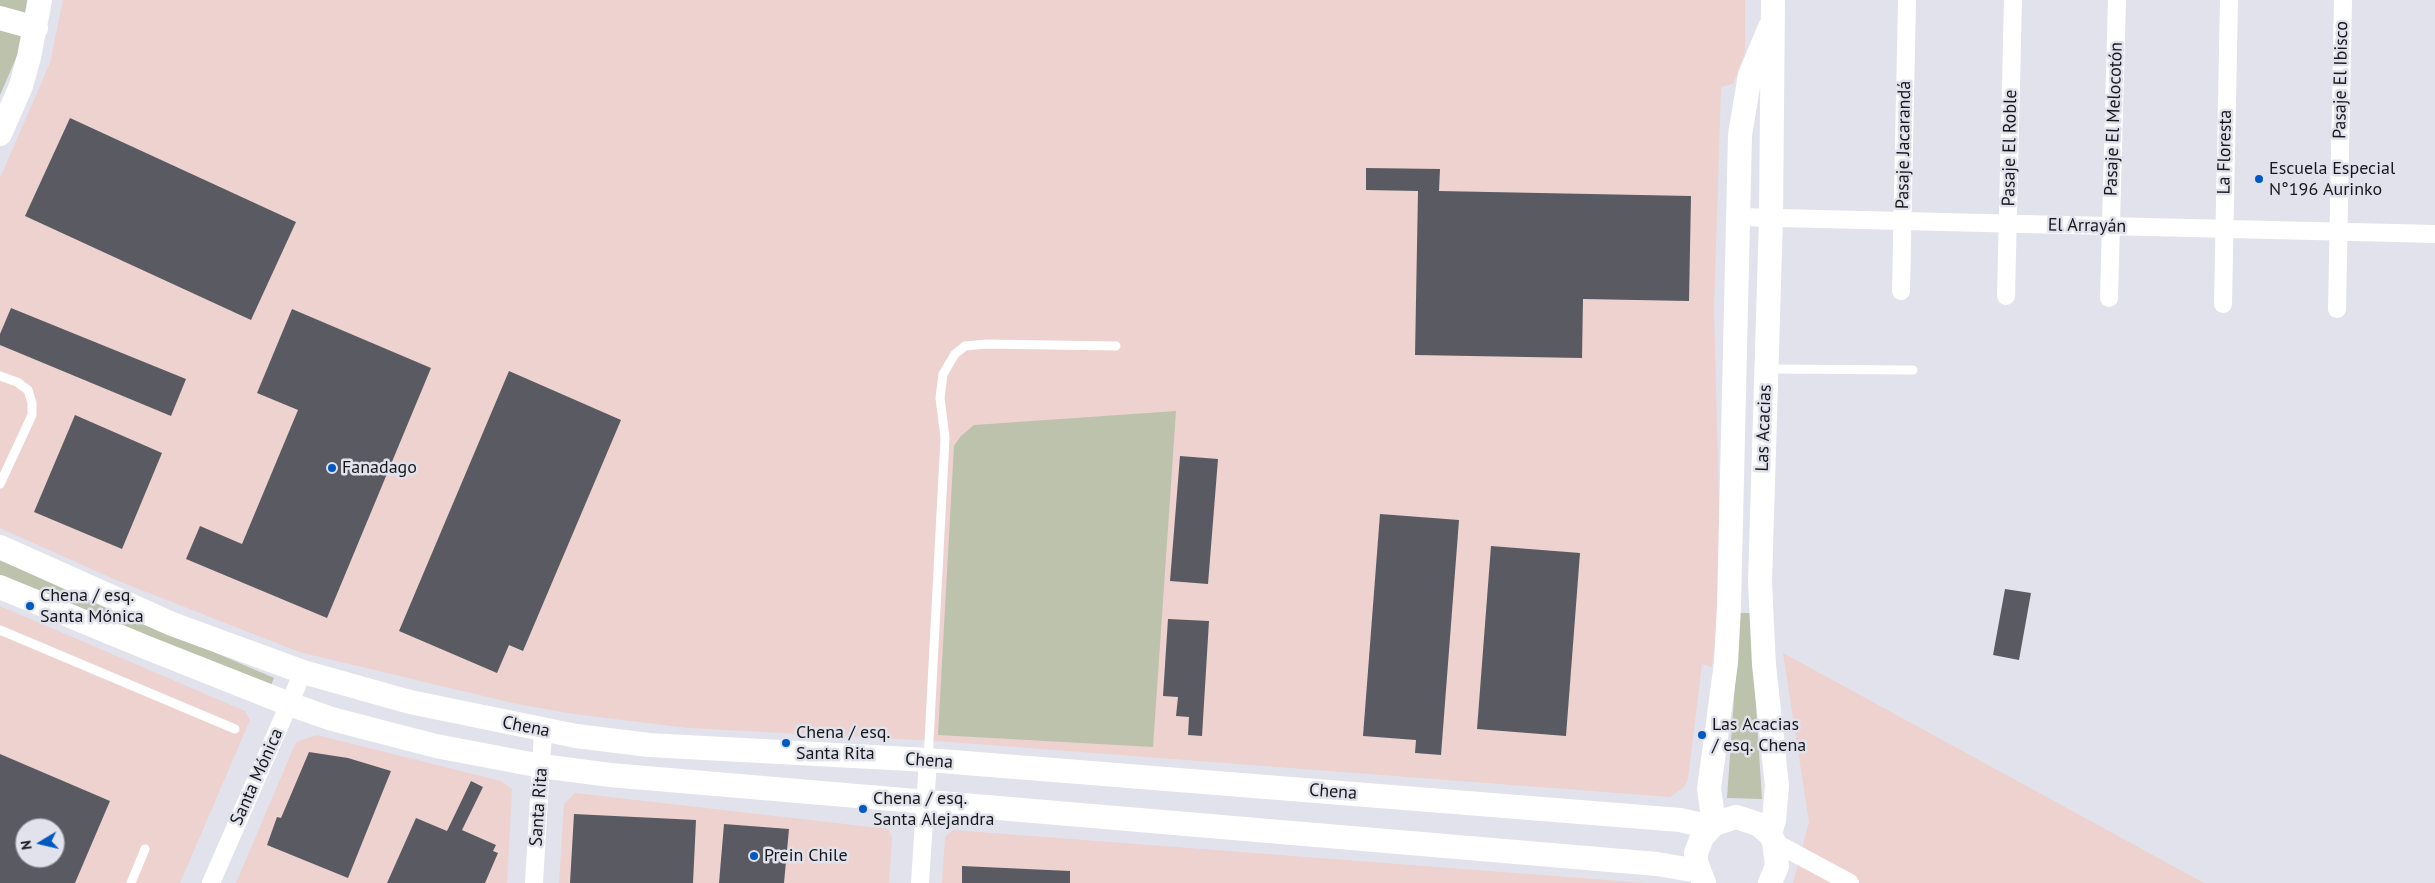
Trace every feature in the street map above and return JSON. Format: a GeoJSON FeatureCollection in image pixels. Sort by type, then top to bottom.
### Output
{"type":"FeatureCollection","features":[{"type":"Feature","properties":{"kind":"street"},"geometry":{"type":"LineString","coordinates":[[0,134],[21,86],[36,28],[40,0]]}},
{"type":"Feature","properties":{"kind":"street","name":"Pasaje Jacarandá"},"geometry":{"type":"LineString","coordinates":[[1901,291],[1907,0]]}},
{"type":"Feature","properties":{"kind":"street","name":"Pasaje El Roble"},"geometry":{"type":"LineString","coordinates":[[2006,296],[2013,0]]}},
{"type":"Feature","properties":{"kind":"street","name":"Pasaje El Melocotón"},"geometry":{"type":"LineString","coordinates":[[2109,298],[2117,0]]}},
{"type":"Feature","properties":{"kind":"street","name":"La Floresta"},"geometry":{"type":"LineString","coordinates":[[2223,304],[2229,0]]}},
{"type":"Feature","properties":{"kind":"street","name":"Pasaje El Ibisco"},"geometry":{"type":"LineString","coordinates":[[2338,309],[2343,0]]}},
{"type":"Feature","properties":{"kind":"street","name":"Las Acacias"},"geometry":{"type":"LineString","coordinates":[[1711,827],[1709,789],[1726,662],[1730,606],[1742,114],[1750,75],[1773,11]]}},
{"type":"Feature","properties":{"kind":"street","name":"Las Acacias"},"geometry":{"type":"LineString","coordinates":[[1770,883],[1777,866],[1772,838],[1777,786],[1761,620],[1760,545],[1771,218],[1773,11]]}},
{"type":"Feature","properties":{"kind":"street"},"geometry":{"type":"LineString","coordinates":[[0,18],[36,28]]}},
{"type":"Feature","properties":{"kind":"street","name":"El Arrayán"},"geometry":{"type":"LineString","coordinates":[[1738,217],[2435,234]]}},
{"type":"Feature","properties":{"kind":"street","name":"Chena"},"geometry":{"type":"LineString","coordinates":[[0,548],[172,624],[303,672],[410,702],[543,730],[649,745],[928,760],[1680,820],[1711,827]]}},
{"type":"Feature","properties":{"kind":"street","name":"Chena"},"geometry":{"type":"LineString","coordinates":[[0,587],[288,704],[384,734],[541,766],[610,775],[925,803],[1657,864],[1701,879]]}},
{"type":"Feature","properties":{"kind":"street","name":"Santa Mónica"},"geometry":{"type":"LineString","coordinates":[[210,883],[303,672]]}},
{"type":"Feature","properties":{"kind":"street","name":"Santa Rita"},"geometry":{"type":"LineString","coordinates":[[534,883],[543,730]]}},
{"type":"Feature","properties":{"kind":"street"},"geometry":{"type":"LineString","coordinates":[[920,883],[928,760]]}},
{"type":"Feature","properties":{"kind":"street"},"geometry":{"type":"LineString","coordinates":[[1701,879],[1696,853],[1702,837],[1711,827],[1728,818],[1744,818],[1758,824],[1772,838],[1850,883]]}},
{"type":"Feature","properties":{"kind":"lane"},"geometry":{"type":"LineString","coordinates":[[928,760],[945,438],[940,386],[946,369],[956,354],[965,346],[987,344],[1116,346]]}},
{"type":"Feature","properties":{"kind":"lane"},"geometry":{"type":"LineString","coordinates":[[1765,369],[1913,370]]}},
{"type":"Feature","properties":{"kind":"lane"},"geometry":{"type":"LineString","coordinates":[[0,376],[17,382],[28,390],[32,402],[32,415],[0,484]]}},
{"type":"Feature","properties":{"kind":"lane"},"geometry":{"type":"LineString","coordinates":[[0,630],[236,729]]}},
{"type":"Feature","properties":{"kind":"lane"},"geometry":{"type":"LineString","coordinates":[[131,883],[145,849]]}},
{"type":"Feature","properties":{"kind":"shaded area"},"geometry":{"type":"Polygon","coordinates":[[[63,0],[1745,0],[1745,53],[1733,84],[1721,87],[1714,308],[1721,590],[1712,667],[1702,664],[1688,779],[1684,787],[1670,797],[937,741],[688,728],[574,714],[517,704],[299,652],[116,580],[0,528],[0,178],[50,63],[63,0]]]}},
{"type":"Feature","properties":{"kind":"shaded area"},"geometry":{"type":"Polygon","coordinates":[[[0,606],[245,711],[250,720],[180,883],[0,883],[0,606]]]}},
{"type":"Feature","properties":{"kind":"shaded area"},"geometry":{"type":"Polygon","coordinates":[[[1783,653],[2204,883],[1793,883],[1809,822],[1783,653]]]}},
{"type":"Feature","properties":{"kind":"shaded area"},"geometry":{"type":"Polygon","coordinates":[[[317,735],[501,781],[512,789],[507,883],[236,883],[296,742],[317,735]]]}},
{"type":"Feature","properties":{"kind":"shaded area"},"geometry":{"type":"Polygon","coordinates":[[[575,793],[888,829],[892,837],[889,883],[559,883],[564,804],[575,793]]]}},
{"type":"Feature","properties":{"kind":"shaded area"},"geometry":{"type":"Polygon","coordinates":[[[953,830],[1646,883],[942,883],[945,837],[953,830]]]}},
{"type":"Feature","properties":{"kind":"green space"},"geometry":{"type":"Polygon","coordinates":[[[0,0],[27,0],[20,49],[0,95],[0,0]]]}},
{"type":"Feature","properties":{"kind":"green space"},"geometry":{"type":"Polygon","coordinates":[[[1176,411],[1153,747],[938,735],[954,446],[961,436],[974,425],[1176,411]]]}},
{"type":"Feature","properties":{"kind":"green space"},"geometry":{"type":"Polygon","coordinates":[[[0,560],[274,678],[269,690],[0,577],[0,560]]]}},
{"type":"Feature","properties":{"kind":"green space"},"geometry":{"type":"Polygon","coordinates":[[[1740,613],[1750,613],[1762,799],[1727,798],[1740,613]]]}},
{"type":"Feature","properties":{"kind":"building"},"geometry":{"type":"Polygon","coordinates":[[[70,118],[296,222],[251,320],[25,216],[70,118]]]}},
{"type":"Feature","properties":{"kind":"building"},"geometry":{"type":"Polygon","coordinates":[[[1366,168],[1440,169],[1439,191],[1691,196],[1689,301],[1583,299],[1582,358],[1415,355],[1418,191],[1366,190],[1366,168]]]}},
{"type":"Feature","properties":{"kind":"building"},"geometry":{"type":"Polygon","coordinates":[[[11,308],[186,379],[171,416],[0,345],[0,334],[11,308]]]}},
{"type":"Feature","properties":{"kind":"building","name":"Fanadago"},"geometry":{"type":"Polygon","coordinates":[[[292,309],[431,368],[327,618],[186,559],[200,526],[242,544],[298,410],[257,393],[292,309]]]}},
{"type":"Feature","properties":{"kind":"building"},"geometry":{"type":"Polygon","coordinates":[[[509,371],[621,420],[523,651],[509,645],[497,673],[399,631],[509,371]]]}},
{"type":"Feature","properties":{"kind":"building"},"geometry":{"type":"Polygon","coordinates":[[[75,415],[162,453],[122,549],[34,512],[75,415]]]}},
{"type":"Feature","properties":{"kind":"building"},"geometry":{"type":"Polygon","coordinates":[[[1180,456],[1218,459],[1208,584],[1170,581],[1180,456]]]}},
{"type":"Feature","properties":{"kind":"building"},"geometry":{"type":"Polygon","coordinates":[[[1380,514],[1459,520],[1441,755],[1415,753],[1416,740],[1363,736],[1380,514]]]}},
{"type":"Feature","properties":{"kind":"building"},"geometry":{"type":"Polygon","coordinates":[[[1491,546],[1580,553],[1566,736],[1477,729],[1491,546]]]}},
{"type":"Feature","properties":{"kind":"building"},"geometry":{"type":"Polygon","coordinates":[[[2005,589],[2031,593],[2019,660],[1993,655],[2005,589]]]}},
{"type":"Feature","properties":{"kind":"building"},"geometry":{"type":"Polygon","coordinates":[[[1168,619],[1209,621],[1202,736],[1188,735],[1189,717],[1176,716],[1178,697],[1163,696],[1168,619]]]}},
{"type":"Feature","properties":{"kind":"building"},"geometry":{"type":"Polygon","coordinates":[[[309,752],[348,758],[391,771],[348,878],[267,845],[277,817],[281,818],[309,752]]]}},
{"type":"Feature","properties":{"kind":"building"},"geometry":{"type":"Polygon","coordinates":[[[0,754],[110,801],[75,883],[0,883],[0,754]]]}},
{"type":"Feature","properties":{"kind":"building"},"geometry":{"type":"Polygon","coordinates":[[[471,781],[483,787],[462,830],[496,845],[493,851],[498,853],[485,883],[387,883],[416,818],[447,831],[471,781]]]}},
{"type":"Feature","properties":{"kind":"building"},"geometry":{"type":"Polygon","coordinates":[[[574,814],[696,820],[693,883],[570,883],[574,814]]]}},
{"type":"Feature","properties":{"kind":"building","name":"Prein Chile"},"geometry":{"type":"Polygon","coordinates":[[[724,824],[789,829],[784,883],[719,883],[724,824]]]}},
{"type":"Feature","properties":{"kind":"building"},"geometry":{"type":"Polygon","coordinates":[[[962,866],[1070,871],[1070,883],[962,883],[962,866]]]}},
{"type":"Feature","properties":{"kind":"place","name":"Escuela Especial N°196 Aurinko"},"geometry":{"type":"Point","coordinates":[2259,179]}},
{"type":"Feature","properties":{"kind":"place","name":"Fanadago"},"geometry":{"type":"Point","coordinates":[332,468]}},
{"type":"Feature","properties":{"kind":"place","name":"Chena / esq. Santa Mónica"},"geometry":{"type":"Point","coordinates":[30,606]}},
{"type":"Feature","properties":{"kind":"place","name":"Las Acacias / esq. Chena"},"geometry":{"type":"Point","coordinates":[1702,735]}},
{"type":"Feature","properties":{"kind":"place","name":"Chena / esq. Santa Rita"},"geometry":{"type":"Point","coordinates":[786,743]}},
{"type":"Feature","properties":{"kind":"place","name":"Chena / esq. Santa Alejandra"},"geometry":{"type":"Point","coordinates":[863,809]}},
{"type":"Feature","properties":{"kind":"place","name":"Prein Chile"},"geometry":{"type":"Point","coordinates":[754,856]}}]}
